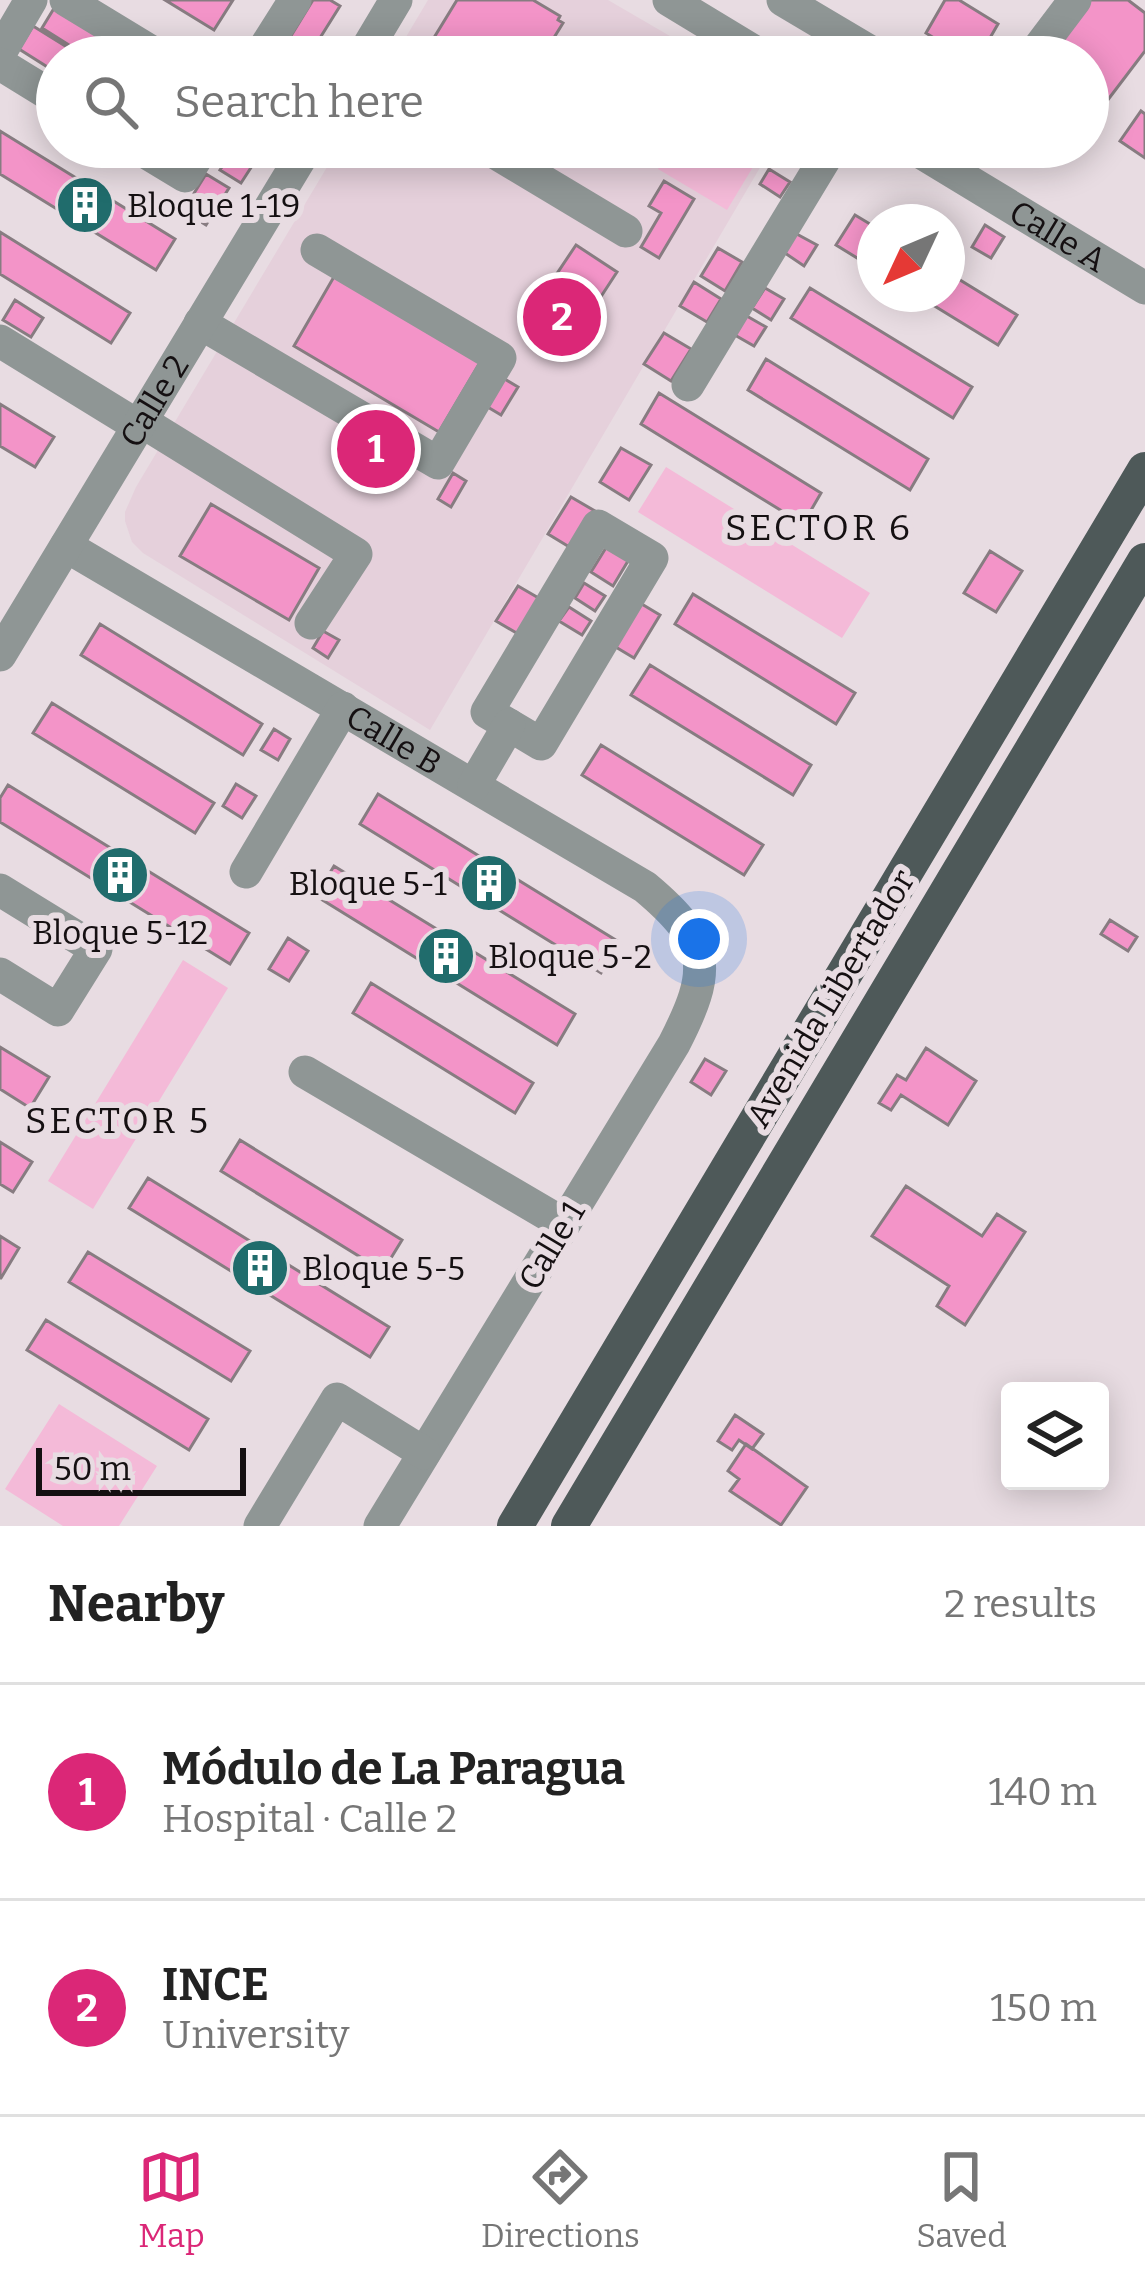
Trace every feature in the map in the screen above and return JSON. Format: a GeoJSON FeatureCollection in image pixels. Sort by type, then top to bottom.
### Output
{"type":"FeatureCollection","features":[{"type":"Feature","properties":{"kind":"main road","name":"Avenida Libertador"},"geometry":{"type":"LineString","coordinates":[[514,1526],[1145,470]]}},
{"type":"Feature","properties":{"kind":"main road","name":"Avenida Libertador"},"geometry":{"type":"LineString","coordinates":[[568,1526],[1145,561]]}},
{"type":"Feature","properties":{"kind":"street"},"geometry":{"type":"LineString","coordinates":[[0,53],[31,0]]}},
{"type":"Feature","properties":{"kind":"street"},"geometry":{"type":"LineString","coordinates":[[66,0],[125,36]]}},
{"type":"Feature","properties":{"kind":"street"},"geometry":{"type":"LineString","coordinates":[[272,36],[295,0]]}},
{"type":"Feature","properties":{"kind":"street"},"geometry":{"type":"LineString","coordinates":[[375,36],[396,0]]}},
{"type":"Feature","properties":{"kind":"street"},"geometry":{"type":"LineString","coordinates":[[669,0],[729,36]]}},
{"type":"Feature","properties":{"kind":"street"},"geometry":{"type":"LineString","coordinates":[[783,0],[844,36]]}},
{"type":"Feature","properties":{"kind":"street"},"geometry":{"type":"LineString","coordinates":[[1048,36],[1075,0]]}},
{"type":"Feature","properties":{"kind":"street"},"geometry":{"type":"LineString","coordinates":[[0,64],[36,86]]}},
{"type":"Feature","properties":{"kind":"street","name":"Calle 2"},"geometry":{"type":"LineString","coordinates":[[0,655],[294,168]]}},
{"type":"Feature","properties":{"kind":"street"},"geometry":{"type":"LineString","coordinates":[[542,168],[626,230]]}},
{"type":"Feature","properties":{"kind":"street"},"geometry":{"type":"LineString","coordinates":[[688,385],[819,168]]}},
{"type":"Feature","properties":{"kind":"street","name":"Calle A"},"geometry":{"type":"LineString","coordinates":[[971,168],[1145,288]]}},
{"type":"Feature","properties":{"kind":"street"},"geometry":{"type":"LineString","coordinates":[[200,323],[438,464],[500,358],[317,250]]}},
{"type":"Feature","properties":{"kind":"street"},"geometry":{"type":"LineString","coordinates":[[0,341],[356,554],[311,623]]}},
{"type":"Feature","properties":{"kind":"street"},"geometry":{"type":"LineString","coordinates":[[598,526],[652,559],[541,744],[509,725],[487,712],[598,526]]}},
{"type":"Feature","properties":{"kind":"street","name":"Calle B"},"geometry":{"type":"LineString","coordinates":[[66,546],[645,886],[682,923],[698,957]]}},
{"type":"Feature","properties":{"kind":"street"},"geometry":{"type":"LineString","coordinates":[[246,872],[343,708]]}},
{"type":"Feature","properties":{"kind":"street"},"geometry":{"type":"LineString","coordinates":[[474,784],[509,725]]}},
{"type":"Feature","properties":{"kind":"street"},"geometry":{"type":"LineString","coordinates":[[0,890],[96,950],[58,1010],[0,974]]}},
{"type":"Feature","properties":{"kind":"street","name":"Calle 1"},"geometry":{"type":"LineString","coordinates":[[380,1526],[694,1004],[701,975],[698,957]]}},
{"type":"Feature","properties":{"kind":"street"},"geometry":{"type":"LineString","coordinates":[[305,1072],[564,1224]]}},
{"type":"Feature","properties":{"kind":"street"},"geometry":{"type":"LineString","coordinates":[[260,1526],[337,1399],[424,1453]]}},
{"type":"Feature","properties":{"kind":"shaded area"},"geometry":{"type":"Polygon","coordinates":[[[428,0],[608,0],[670,36],[407,36],[428,0]]]}},
{"type":"Feature","properties":{"kind":"shaded area"},"geometry":{"type":"Polygon","coordinates":[[[326,168],[760,168],[430,730],[143,553],[132,542],[125,521],[136,487],[326,168]]]}},
{"type":"Feature","properties":{"kind":"shaded area"},"geometry":{"type":"Polygon","coordinates":[[[659,168],[752,168],[727,210],[659,168]]]}},
{"type":"Feature","properties":{"kind":"shaded area"},"geometry":{"type":"Polygon","coordinates":[[[666,467],[870,593],[842,638],[638,512],[666,467]]]}},
{"type":"Feature","properties":{"kind":"shaded area"},"geometry":{"type":"Polygon","coordinates":[[[183,960],[228,988],[93,1209],[48,1181],[183,960]]]}},
{"type":"Feature","properties":{"kind":"shaded area"},"geometry":{"type":"Polygon","coordinates":[[[59,1404],[157,1466],[119,1526],[63,1526],[5,1489],[59,1404]]]}},
{"type":"Feature","properties":{"kind":"building"},"geometry":{"type":"Polygon","coordinates":[[[165,0],[233,0],[214,30],[165,0]]]}},
{"type":"Feature","properties":{"kind":"building"},"geometry":{"type":"Polygon","coordinates":[[[313,0],[330,0],[340,6],[321,36],[291,36],[313,0]]]}},
{"type":"Feature","properties":{"kind":"building"},"geometry":{"type":"Polygon","coordinates":[[[457,0],[533,0],[560,16],[563,23],[555,36],[435,36],[457,0]]]}},
{"type":"Feature","properties":{"kind":"building"},"geometry":{"type":"Polygon","coordinates":[[[945,0],[959,0],[998,24],[991,36],[926,33],[945,0]]]}},
{"type":"Feature","properties":{"kind":"building"},"geometry":{"type":"Polygon","coordinates":[[[1085,0],[1128,0],[1145,13],[1145,51],[1109,98],[1109,36],[1057,36],[1085,0]]]}},
{"type":"Feature","properties":{"kind":"building"},"geometry":{"type":"Polygon","coordinates":[[[56,5],[106,36],[55,36],[42,28],[56,5]]]}},
{"type":"Feature","properties":{"kind":"building"},"geometry":{"type":"Polygon","coordinates":[[[33,26],[49,36],[36,36],[36,60],[19,49],[33,26]]]}},
{"type":"Feature","properties":{"kind":"building"},"geometry":{"type":"Polygon","coordinates":[[[1141,111],[1145,114],[1145,158],[1120,141],[1141,111]]]}},
{"type":"Feature","properties":{"kind":"building","name":"Bloque 1-19"},"geometry":{"type":"Polygon","coordinates":[[[0,131],[36,153],[36,168],[60,168],[175,239],[156,270],[0,174],[0,131]]]}},
{"type":"Feature","properties":{"kind":"building"},"geometry":{"type":"Polygon","coordinates":[[[221,168],[251,168],[241,183],[221,168]]]}},
{"type":"Feature","properties":{"kind":"building"},"geometry":{"type":"Polygon","coordinates":[[[769,169],[790,182],[780,197],[760,184],[769,169]]]}},
{"type":"Feature","properties":{"kind":"building"},"geometry":{"type":"Polygon","coordinates":[[[206,174],[229,188],[206,225],[183,211],[206,174]]]}},
{"type":"Feature","properties":{"kind":"building"},"geometry":{"type":"Polygon","coordinates":[[[664,181],[694,199],[659,258],[641,247],[661,213],[649,206],[664,181]]]}},
{"type":"Feature","properties":{"kind":"building"},"geometry":{"type":"Polygon","coordinates":[[[855,215],[857,216],[857,258],[836,245],[855,215]]]}},
{"type":"Feature","properties":{"kind":"building"},"geometry":{"type":"Polygon","coordinates":[[[985,225],[1004,237],[991,258],[972,247],[985,225]]]}},
{"type":"Feature","properties":{"kind":"building"},"geometry":{"type":"Polygon","coordinates":[[[0,232],[130,313],[111,343],[0,274],[0,232]]]}},
{"type":"Feature","properties":{"kind":"building"},"geometry":{"type":"Polygon","coordinates":[[[793,232],[817,245],[804,266],[782,251],[793,232]]]}},
{"type":"Feature","properties":{"kind":"building"},"geometry":{"type":"Polygon","coordinates":[[[576,245],[617,272],[600,298],[556,275],[576,245]]]}},
{"type":"Feature","properties":{"kind":"building"},"geometry":{"type":"Polygon","coordinates":[[[718,248],[742,262],[725,291],[701,276],[718,248]]]}},
{"type":"Feature","properties":{"kind":"building"},"geometry":{"type":"Polygon","coordinates":[[[335,275],[481,361],[439,432],[294,346],[335,275]]]}},
{"type":"Feature","properties":{"kind":"building"},"geometry":{"type":"Polygon","coordinates":[[[694,282],[721,299],[707,322],[680,306],[694,282]]]}},
{"type":"Feature","properties":{"kind":"building"},"geometry":{"type":"Polygon","coordinates":[[[965,283],[1017,315],[998,345],[944,312],[965,312],[965,283]]]}},
{"type":"Feature","properties":{"kind":"building"},"geometry":{"type":"Polygon","coordinates":[[[765,288],[784,299],[771,320],[752,308],[765,288]]]}},
{"type":"Feature","properties":{"kind":"building"},"geometry":{"type":"Polygon","coordinates":[[[810,288],[972,387],[953,418],[791,318],[810,288]]]}},
{"type":"Feature","properties":{"kind":"building"},"geometry":{"type":"Polygon","coordinates":[[[15,300],[43,318],[31,337],[3,320],[15,300]]]}},
{"type":"Feature","properties":{"kind":"building"},"geometry":{"type":"Polygon","coordinates":[[[745,315],[766,327],[754,346],[733,334],[745,315]]]}},
{"type":"Feature","properties":{"kind":"building"},"geometry":{"type":"Polygon","coordinates":[[[664,333],[691,349],[671,381],[644,364],[664,333]]]}},
{"type":"Feature","properties":{"kind":"building"},"geometry":{"type":"Polygon","coordinates":[[[766,359],[928,459],[910,490],[748,390],[766,359]]]}},
{"type":"Feature","properties":{"kind":"building"},"geometry":{"type":"Polygon","coordinates":[[[503,378],[518,387],[501,415],[486,406],[503,378]]]}},
{"type":"Feature","properties":{"kind":"building"},"geometry":{"type":"Polygon","coordinates":[[[659,393],[821,493],[803,524],[641,424],[659,393]]]}},
{"type":"Feature","properties":{"kind":"building"},"geometry":{"type":"Polygon","coordinates":[[[0,404],[54,437],[35,467],[0,446],[0,404]]]}},
{"type":"Feature","properties":{"kind":"building"},"geometry":{"type":"Polygon","coordinates":[[[621,448],[651,465],[629,500],[600,482],[621,448]]]}},
{"type":"Feature","properties":{"kind":"building"},"geometry":{"type":"Polygon","coordinates":[[[453,473],[466,481],[451,507],[438,499],[453,473]]]}},
{"type":"Feature","properties":{"kind":"building"},"geometry":{"type":"Polygon","coordinates":[[[571,497],[595,511],[571,548],[548,534],[571,497]]]}},
{"type":"Feature","properties":{"kind":"building"},"geometry":{"type":"Polygon","coordinates":[[[211,504],[319,568],[289,620],[180,556],[211,504]]]}},
{"type":"Feature","properties":{"kind":"building"},"geometry":{"type":"Polygon","coordinates":[[[612,538],[634,551],[613,586],[591,572],[612,538]]]}},
{"type":"Feature","properties":{"kind":"building"},"geometry":{"type":"Polygon","coordinates":[[[990,551],[1022,571],[996,612],[964,593],[990,551]]]}},
{"type":"Feature","properties":{"kind":"building"},"geometry":{"type":"Polygon","coordinates":[[[584,583],[605,596],[595,611],[575,598],[584,583]]]}},
{"type":"Feature","properties":{"kind":"building"},"geometry":{"type":"Polygon","coordinates":[[[518,586],[542,600],[520,635],[496,621],[518,586]]]}},
{"type":"Feature","properties":{"kind":"building"},"geometry":{"type":"Polygon","coordinates":[[[693,594],[855,693],[836,724],[675,624],[693,594]]]}},
{"type":"Feature","properties":{"kind":"building"},"geometry":{"type":"Polygon","coordinates":[[[640,603],[660,615],[634,658],[614,646],[640,603]]]}},
{"type":"Feature","properties":{"kind":"building"},"geometry":{"type":"Polygon","coordinates":[[[569,607],[591,621],[582,635],[559,621],[569,607]]]}},
{"type":"Feature","properties":{"kind":"building"},"geometry":{"type":"Polygon","coordinates":[[[100,624],[262,724],[243,755],[81,655],[100,624]]]}},
{"type":"Feature","properties":{"kind":"building"},"geometry":{"type":"Polygon","coordinates":[[[323,631],[339,640],[328,658],[313,648],[323,631]]]}},
{"type":"Feature","properties":{"kind":"building"},"geometry":{"type":"Polygon","coordinates":[[[650,665],[811,765],[793,795],[631,695],[650,665]]]}},
{"type":"Feature","properties":{"kind":"building"},"geometry":{"type":"Polygon","coordinates":[[[52,703],[214,803],[195,833],[33,733],[52,703]]]}},
{"type":"Feature","properties":{"kind":"building"},"geometry":{"type":"Polygon","coordinates":[[[274,729],[290,739],[278,760],[261,750],[274,729]]]}},
{"type":"Feature","properties":{"kind":"building"},"geometry":{"type":"Polygon","coordinates":[[[601,745],[763,845],[744,875],[582,775],[601,745]]]}},
{"type":"Feature","properties":{"kind":"building"},"geometry":{"type":"Polygon","coordinates":[[[236,784],[256,796],[242,818],[223,806],[236,784]]]}},
{"type":"Feature","properties":{"kind":"building","name":"Bloque 5-12"},"geometry":{"type":"Polygon","coordinates":[[[8,785],[249,933],[230,964],[0,822],[0,798],[8,785]]]}},
{"type":"Feature","properties":{"kind":"building","name":"Bloque 5-1"},"geometry":{"type":"Polygon","coordinates":[[[378,794],[619,942],[601,973],[360,824],[378,794]]]}},
{"type":"Feature","properties":{"kind":"building","name":"Bloque 5-2"},"geometry":{"type":"Polygon","coordinates":[[[334,866],[575,1014],[557,1045],[316,896],[334,866]]]}},
{"type":"Feature","properties":{"kind":"building"},"geometry":{"type":"Polygon","coordinates":[[[1110,920],[1137,937],[1128,951],[1101,934],[1110,920]]]}},
{"type":"Feature","properties":{"kind":"building"},"geometry":{"type":"Polygon","coordinates":[[[288,938],[308,951],[289,981],[269,969],[288,938]]]}},
{"type":"Feature","properties":{"kind":"building"},"geometry":{"type":"Polygon","coordinates":[[[371,983],[533,1083],[515,1113],[353,1013],[371,983]]]}},
{"type":"Feature","properties":{"kind":"building"},"geometry":{"type":"Polygon","coordinates":[[[0,1047],[49,1077],[30,1108],[0,1089],[0,1047]]]}},
{"type":"Feature","properties":{"kind":"building"},"geometry":{"type":"Polygon","coordinates":[[[926,1048],[976,1081],[948,1125],[901,1095],[891,1110],[879,1103],[897,1075],[906,1080],[926,1048]]]}},
{"type":"Feature","properties":{"kind":"building"},"geometry":{"type":"Polygon","coordinates":[[[705,1059],[726,1071],[711,1095],[691,1082],[705,1059]]]}},
{"type":"Feature","properties":{"kind":"building"},"geometry":{"type":"Polygon","coordinates":[[[240,1140],[402,1240],[383,1271],[221,1171],[240,1140]]]}},
{"type":"Feature","properties":{"kind":"building"},"geometry":{"type":"Polygon","coordinates":[[[0,1142],[32,1162],[13,1192],[0,1184],[0,1142]]]}},
{"type":"Feature","properties":{"kind":"building","name":"Bloque 5-5"},"geometry":{"type":"Polygon","coordinates":[[[148,1178],[389,1327],[370,1357],[129,1208],[148,1178]]]}},
{"type":"Feature","properties":{"kind":"building"},"geometry":{"type":"Polygon","coordinates":[[[906,1186],[982,1236],[997,1214],[1025,1232],[965,1325],[937,1306],[949,1286],[872,1236],[906,1186]]]}},
{"type":"Feature","properties":{"kind":"building"},"geometry":{"type":"Polygon","coordinates":[[[0,1236],[19,1248],[1,1278],[0,1278],[0,1236]]]}},
{"type":"Feature","properties":{"kind":"building"},"geometry":{"type":"Polygon","coordinates":[[[88,1252],[250,1351],[231,1381],[69,1282],[88,1252]]]}},
{"type":"Feature","properties":{"kind":"building"},"geometry":{"type":"Polygon","coordinates":[[[46,1320],[208,1419],[189,1450],[27,1350],[46,1320]]]}},
{"type":"Feature","properties":{"kind":"building"},"geometry":{"type":"Polygon","coordinates":[[[735,1415],[763,1434],[752,1449],[739,1440],[732,1450],[718,1441],[735,1415]]]}},
{"type":"Feature","properties":{"kind":"building"},"geometry":{"type":"Polygon","coordinates":[[[746,1444],[807,1487],[781,1525],[730,1491],[739,1479],[728,1471],[746,1444]]]}},
{"type":"Feature","properties":{"kind":"place","name":"Bloque 1-19"},"geometry":{"type":"Point","coordinates":[85,205]}},
{"type":"Feature","properties":{"kind":"place","name":"INCE"},"geometry":{"type":"Point","coordinates":[562,317]}},
{"type":"Feature","properties":{"kind":"place","name":"Módulo de La Paragua"},"geometry":{"type":"Point","coordinates":[376,449]}},
{"type":"Feature","properties":{"kind":"place","name":"Bloque 5-12"},"geometry":{"type":"Point","coordinates":[120,875]}},
{"type":"Feature","properties":{"kind":"place","name":"Bloque 5-1"},"geometry":{"type":"Point","coordinates":[489,883]}},
{"type":"Feature","properties":{"kind":"place","name":"Bloque 5-2"},"geometry":{"type":"Point","coordinates":[446,956]}},
{"type":"Feature","properties":{"kind":"place","name":"Bloque 5-5"},"geometry":{"type":"Point","coordinates":[260,1268]}},
{"type":"Feature","properties":{"kind":"district","name":"SECTOR 6"},"geometry":{"type":"Point","coordinates":[819,527]}},
{"type":"Feature","properties":{"kind":"district","name":"SECTOR 5"},"geometry":{"type":"Point","coordinates":[118,1120]}}]}
